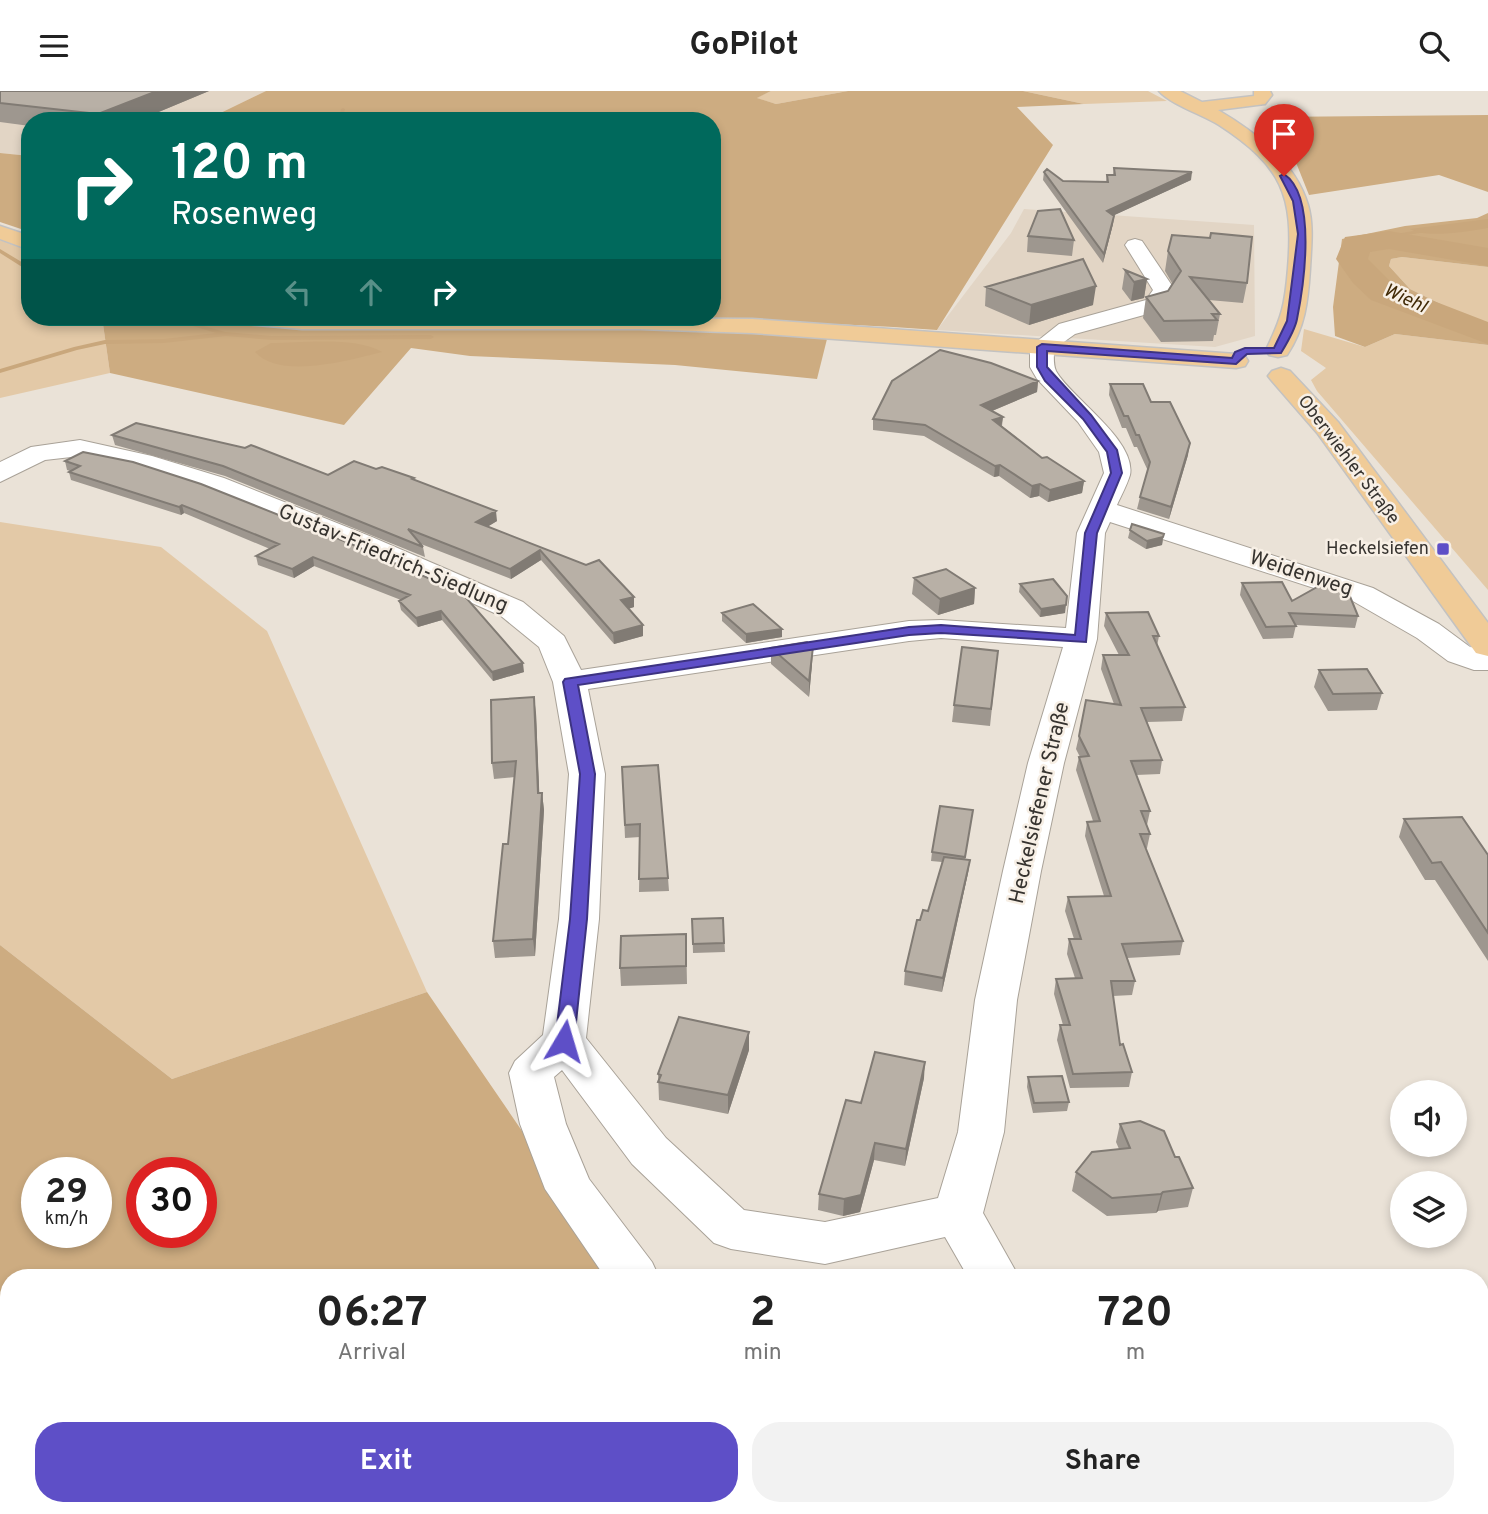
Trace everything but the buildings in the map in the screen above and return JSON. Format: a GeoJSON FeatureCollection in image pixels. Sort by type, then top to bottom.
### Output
{"type":"FeatureCollection","features":[{"type":"Feature","properties":{"kind":"main road"},"geometry":{"type":"LineString","coordinates":[[721,325],[1236,361],[1238,354],[1245,351],[1290,363],[1302,234],[1297,201],[1284,176],[1267,155],[1241,132],[1201,107],[1167,91]]}},
{"type":"Feature","properties":{"kind":"main road"},"geometry":{"type":"LineString","coordinates":[[1201,107],[1259,100],[1264,95],[1262,91]]}},
{"type":"Feature","properties":{"kind":"main road"},"geometry":{"type":"LineString","coordinates":[[0,232],[21,240]]}},
{"type":"Feature","properties":{"kind":"main road","name":"Oberwiehler Straße"},"geometry":{"type":"LineString","coordinates":[[1290,363],[1328,428],[1413,548],[1488,646]]}},
{"type":"Feature","properties":{"kind":"street"},"geometry":{"type":"LineString","coordinates":[[1042,347],[1067,330],[1089,321],[1154,305],[1164,290],[1135,245]]}},
{"type":"Feature","properties":{"kind":"street","name":"Heckelsiefener Straße"},"geometry":{"type":"LineString","coordinates":[[958,1214],[981,1132],[996,1000],[1022,871],[1046,763],[1081,639],[1091,533],[1103,510],[1116,473],[1112,452],[1087,417],[1049,379],[1042,367],[1042,347]]}},
{"type":"Feature","properties":{"kind":"street","name":"Gustav-Friedrich-Siedlung"},"geometry":{"type":"LineString","coordinates":[[0,474],[20,461],[40,453],[80,448],[143,462],[214,484],[362,543],[512,609],[553,643],[570,682],[587,774],[579,919],[564,1041]]}},
{"type":"Feature","properties":{"kind":"street","name":"Weidenweg"},"geometry":{"type":"LineString","coordinates":[[1103,510],[1362,594],[1429,631],[1459,654],[1474,660],[1488,660]]}},
{"type":"Feature","properties":{"kind":"street"},"geometry":{"type":"LineString","coordinates":[[570,682],[909,631],[941,629],[1081,639]]}},
{"type":"Feature","properties":{"kind":"street"},"geometry":{"type":"LineString","coordinates":[[628,1269],[569,1188],[544,1124],[531,1073],[564,1041],[649,1151],[731,1229],[825,1243],[958,1214],[990,1269]]}},
{"type":"Feature","properties":{"kind":"shaded area"},"geometry":{"type":"Polygon","coordinates":[[[0,91],[266,91],[223,112],[21,112],[21,155],[0,153],[0,91]]]}},
{"type":"Feature","properties":{"kind":"shaded area"},"geometry":{"type":"Polygon","coordinates":[[[266,91],[771,91],[757,98],[776,104],[848,91],[1023,91],[1084,104],[1017,107],[1053,145],[937,330],[721,320],[721,112],[223,112],[266,91]]]}},
{"type":"Feature","properties":{"kind":"shaded area"},"geometry":{"type":"Polygon","coordinates":[[[771,91],[848,91],[776,104],[756,98],[771,91]]]}},
{"type":"Feature","properties":{"kind":"shaded area"},"geometry":{"type":"Polygon","coordinates":[[[1023,91],[1148,91],[1167,101],[1084,104],[1023,91]]]}},
{"type":"Feature","properties":{"kind":"shaded area"},"geometry":{"type":"Polygon","coordinates":[[[1488,115],[1488,192],[1439,175],[1309,195],[1297,165],[1260,117],[1488,115]]]}},
{"type":"Feature","properties":{"kind":"shaded area"},"geometry":{"type":"Polygon","coordinates":[[[0,153],[21,155],[21,229],[0,222],[0,153]]]}},
{"type":"Feature","properties":{"kind":"shaded area"},"geometry":{"type":"Polygon","coordinates":[[[1024,209],[1254,225],[1255,336],[1215,347],[937,330],[1011,233],[1024,209]]]}},
{"type":"Feature","properties":{"kind":"shaded area"},"geometry":{"type":"Polygon","coordinates":[[[1488,213],[1488,267],[1402,257],[1391,259],[1389,266],[1410,289],[1463,315],[1488,323],[1488,345],[1395,334],[1365,347],[1335,336],[1333,307],[1342,239],[1405,226],[1477,218],[1488,213]]]}},
{"type":"Feature","properties":{"kind":"shaded area"},"geometry":{"type":"Polygon","coordinates":[[[1488,219],[1488,228],[1459,232],[1437,234],[1410,229],[1488,219]]]}},
{"type":"Feature","properties":{"kind":"shaded area"},"geometry":{"type":"Polygon","coordinates":[[[0,240],[21,248],[21,326],[103,326],[110,373],[0,398],[0,240]]]}},
{"type":"Feature","properties":{"kind":"shaded area"},"geometry":{"type":"Polygon","coordinates":[[[1402,257],[1488,267],[1488,323],[1463,315],[1410,289],[1389,266],[1391,259],[1402,257]]]}},
{"type":"Feature","properties":{"kind":"shaded area"},"geometry":{"type":"Polygon","coordinates":[[[103,326],[688,329],[827,339],[817,379],[675,365],[470,356],[411,348],[344,425],[110,373],[103,326]]]}},
{"type":"Feature","properties":{"kind":"shaded area"},"geometry":{"type":"Polygon","coordinates":[[[1304,329],[1365,347],[1395,334],[1488,345],[1488,590],[1317,391],[1311,380],[1326,368],[1301,351],[1304,329]]]}},
{"type":"Feature","properties":{"kind":"shaded area"},"geometry":{"type":"Polygon","coordinates":[[[343,342],[371,347],[382,352],[334,363],[281,365],[266,360],[255,352],[271,343],[343,342]]]}},
{"type":"Feature","properties":{"kind":"shaded area"},"geometry":{"type":"Polygon","coordinates":[[[0,522],[161,547],[267,631],[427,992],[172,1079],[0,945],[0,522]]]}},
{"type":"Feature","properties":{"kind":"shaded area"},"geometry":{"type":"Polygon","coordinates":[[[0,945],[172,1079],[427,992],[617,1269],[0,1269],[0,945]]]}},
{"type":"Feature","properties":{"kind":"waterway"},"geometry":{"type":"LineString","coordinates":[[1389,240],[1398,235],[1425,231]]}},
{"type":"Feature","properties":{"kind":"waterway","name":"Wiehl"},"geometry":{"type":"LineString","coordinates":[[1488,257],[1389,240],[1356,244],[1352,259],[1364,276],[1383,293],[1488,334]]}},
{"type":"Feature","properties":{"kind":"waterway"},"geometry":{"type":"LineString","coordinates":[[0,251],[21,264]]}},
{"type":"Feature","properties":{"kind":"waterway"},"geometry":{"type":"LineString","coordinates":[[198,326],[222,333]]}},
{"type":"Feature","properties":{"kind":"waterway"},"geometry":{"type":"LineString","coordinates":[[0,371],[105,342],[164,341],[226,334],[272,338],[431,337]]}},
{"type":"Feature","properties":{"kind":"place","name":"Heckelsiefen"},"geometry":{"type":"Point","coordinates":[1443,549]}},
{"type":"Feature","properties":{"kind":"route"},"geometry":{"type":"LineString","coordinates":[[564,1041],[579,919],[587,774],[570,682],[805,649],[909,631],[941,629],[1081,639],[1091,533],[1103,510],[1116,473],[1112,452],[1087,417],[1049,379],[1042,367],[1042,347],[1236,361],[1238,354],[1245,351],[1278,351],[1292,321],[1302,234],[1297,201],[1284,176]]}}]}
